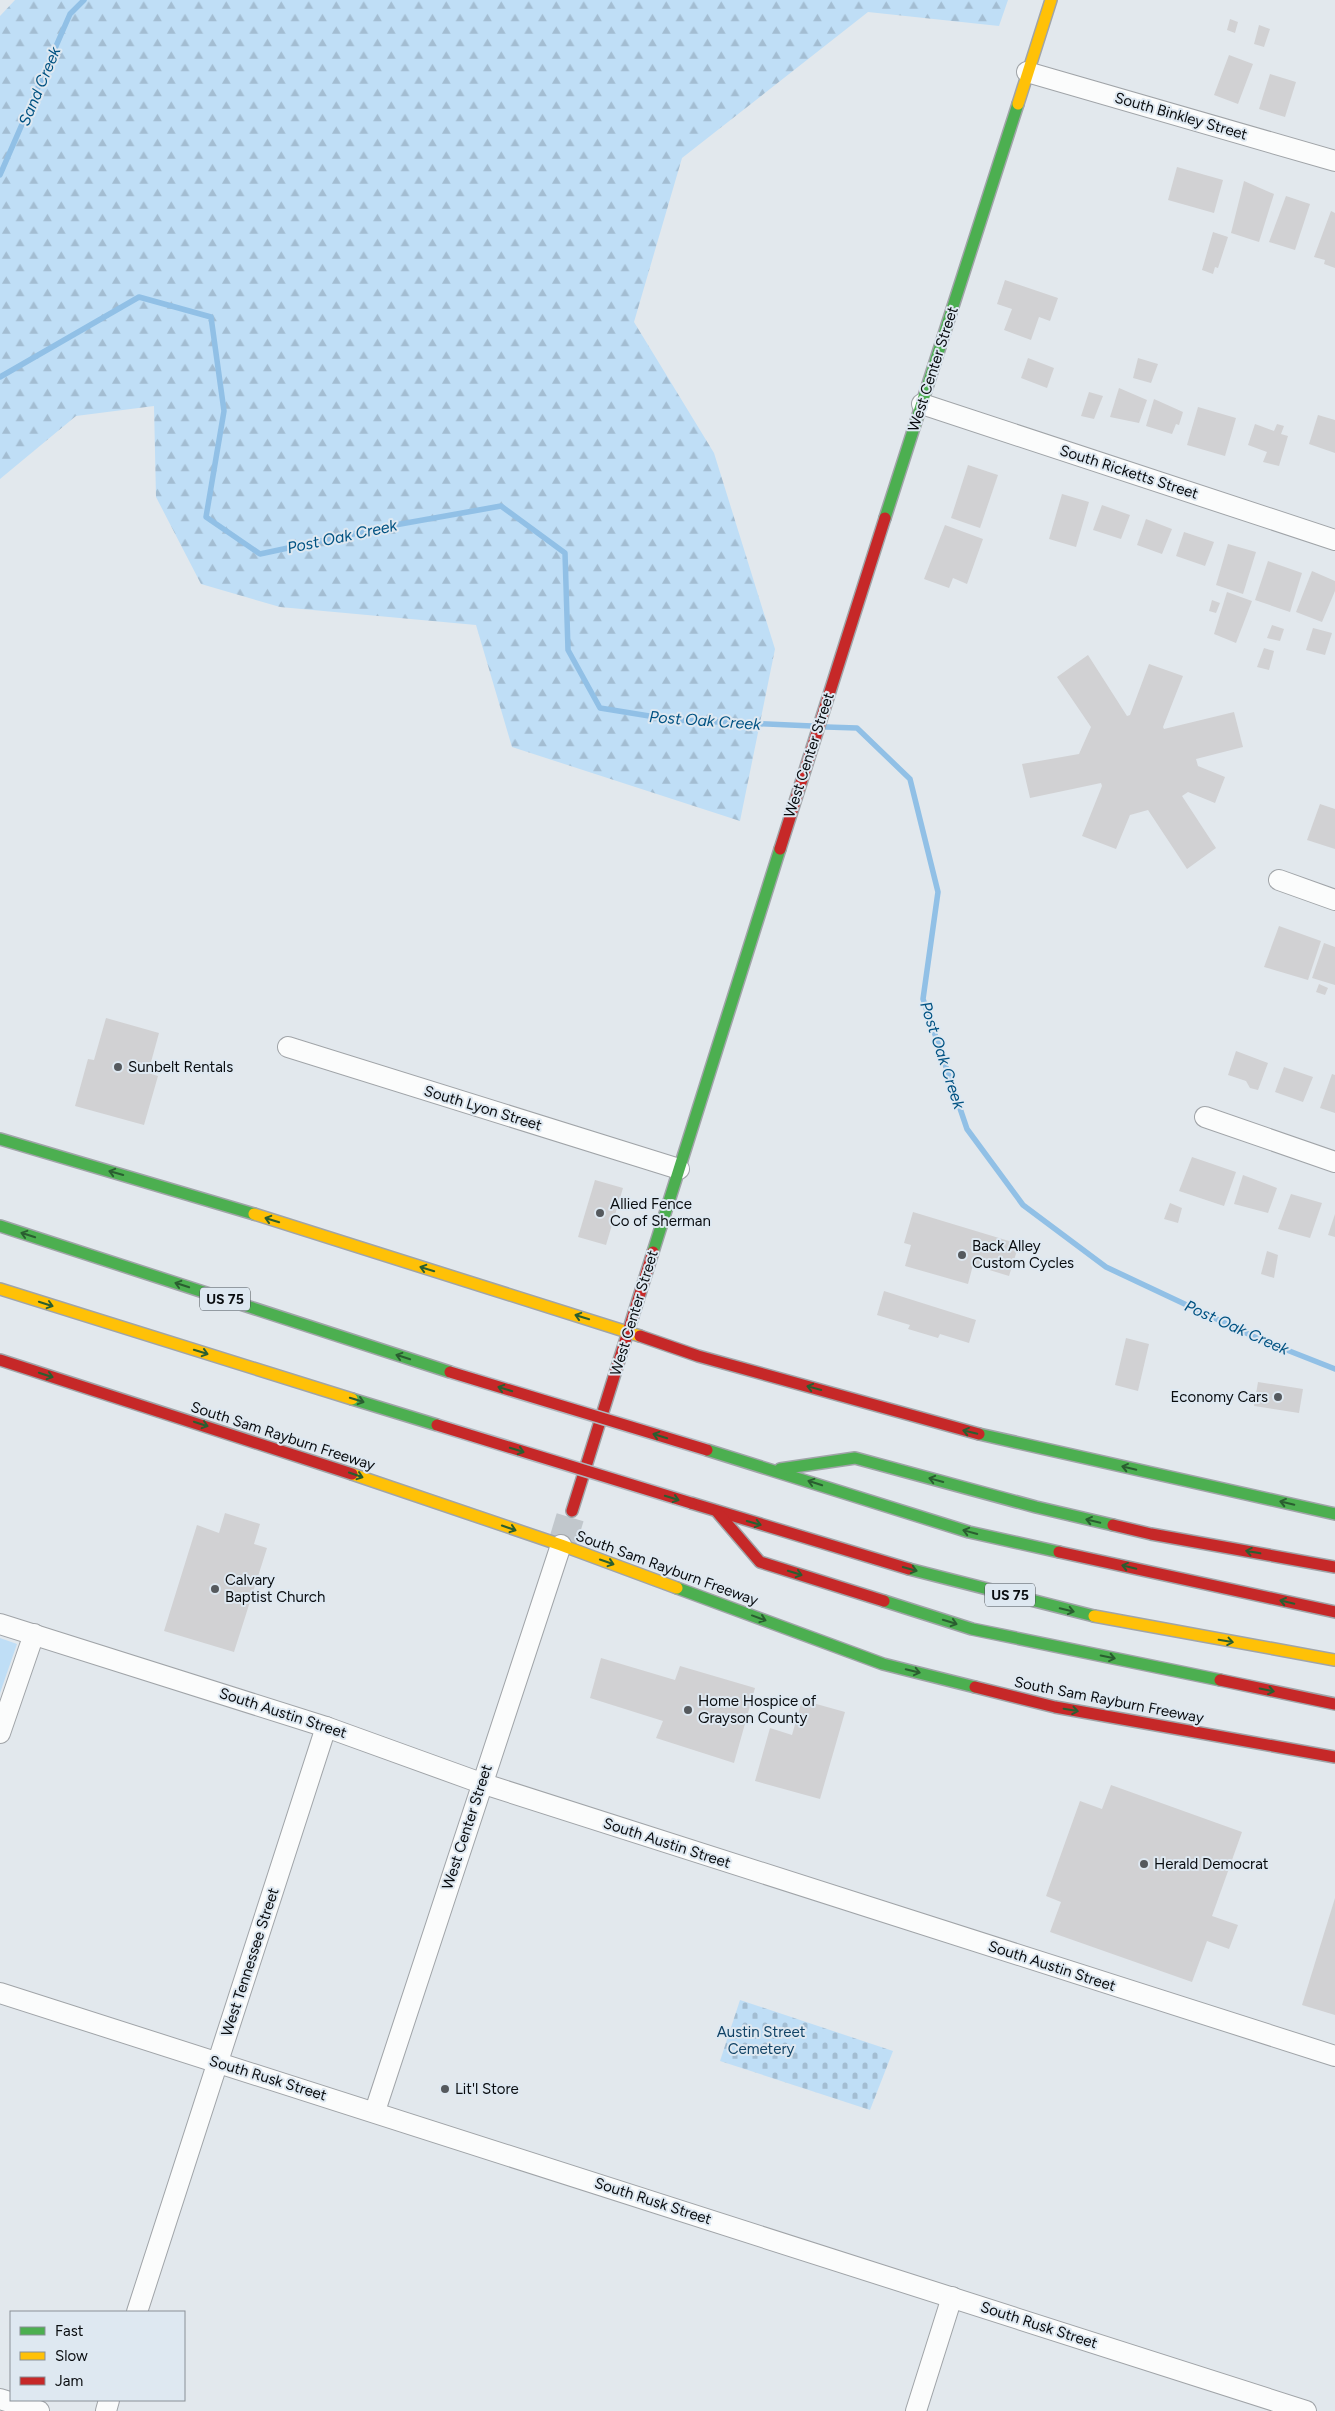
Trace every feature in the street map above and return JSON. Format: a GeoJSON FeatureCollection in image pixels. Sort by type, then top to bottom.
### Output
{"type":"FeatureCollection","features":[{"type":"Feature","properties":{"kind":"main road","name":"West Center Street"},"geometry":{"type":"LineString","coordinates":[[572,1511],[808,759],[1050,0]]}},
{"type":"Feature","properties":{"kind":"main road"},"geometry":{"type":"LineString","coordinates":[[0,1139],[238,1209],[628,1332],[698,1356],[956,1429],[1335,1514]]}},
{"type":"Feature","properties":{"kind":"main road","name":"US 75"},"geometry":{"type":"LineString","coordinates":[[0,1226],[450,1372],[774,1470],[969,1532],[1335,1612]]}},
{"type":"Feature","properties":{"kind":"main road","name":"US 75"},"geometry":{"type":"LineString","coordinates":[[0,1288],[718,1513],[935,1577],[1108,1620],[1335,1660]]}},
{"type":"Feature","properties":{"kind":"main road","name":"South Sam Rayburn Freeway"},"geometry":{"type":"LineString","coordinates":[[0,1360],[248,1439],[561,1545],[883,1664],[1055,1707],[1335,1757]]}},
{"type":"Feature","properties":{"kind":"main road"},"geometry":{"type":"LineString","coordinates":[[774,1470],[855,1458],[1036,1507],[1152,1534],[1335,1566]]}},
{"type":"Feature","properties":{"kind":"main road"},"geometry":{"type":"LineString","coordinates":[[718,1513],[760,1562],[972,1629],[1335,1704]]}},
{"type":"Feature","properties":{"kind":"street","name":"South Binkley Street"},"geometry":{"type":"LineString","coordinates":[[1027,72],[1335,161]]}},
{"type":"Feature","properties":{"kind":"street","name":"South Ricketts Street"},"geometry":{"type":"LineString","coordinates":[[922,404],[1335,540]]}},
{"type":"Feature","properties":{"kind":"street"},"geometry":{"type":"LineString","coordinates":[[1279,880],[1335,900]]}},
{"type":"Feature","properties":{"kind":"street","name":"South Lyon Street"},"geometry":{"type":"LineString","coordinates":[[288,1048],[679,1169]]}},
{"type":"Feature","properties":{"kind":"street"},"geometry":{"type":"LineString","coordinates":[[1205,1117],[1335,1162]]}},
{"type":"Feature","properties":{"kind":"street","name":"West Center Street"},"geometry":{"type":"LineString","coordinates":[[375,2111],[481,1783],[561,1545]]}},
{"type":"Feature","properties":{"kind":"street","name":"South Austin Street"},"geometry":{"type":"LineString","coordinates":[[0,1624],[326,1727],[481,1783],[1335,2056]]}},
{"type":"Feature","properties":{"kind":"street"},"geometry":{"type":"LineString","coordinates":[[0,1733],[34,1634]]}},
{"type":"Feature","properties":{"kind":"street","name":"West Tennessee Street"},"geometry":{"type":"LineString","coordinates":[[137,2311],[326,1727]]}},
{"type":"Feature","properties":{"kind":"street","name":"South Rusk Street"},"geometry":{"type":"LineString","coordinates":[[0,1993],[375,2111],[1306,2411]]}},
{"type":"Feature","properties":{"kind":"street"},"geometry":{"type":"LineString","coordinates":[[916,2411],[952,2297]]}},
{"type":"Feature","properties":{"kind":"street"},"geometry":{"type":"LineString","coordinates":[[0,2399],[38,2411]]}},
{"type":"Feature","properties":{"kind":"green space"},"geometry":{"type":"Polygon","coordinates":[[[15,0],[1008,0],[999,26],[868,12],[682,158],[634,322],[714,453],[775,649],[740,821],[512,747],[476,625],[280,607],[201,584],[156,497],[154,406],[76,416],[0,479],[0,16],[15,0]]]}},
{"type":"Feature","properties":{"kind":"green space"},"geometry":{"type":"Polygon","coordinates":[[[0,1638],[17,1644],[0,1693],[0,1638]]]}},
{"type":"Feature","properties":{"kind":"green space","name":"Austin Street Cemetery"},"geometry":{"type":"Polygon","coordinates":[[[740,2000],[893,2051],[870,2110],[720,2061],[740,2000]]]}},
{"type":"Feature","properties":{"kind":"building"},"geometry":{"type":"Polygon","coordinates":[[[1230,19],[1238,22],[1235,33],[1227,30],[1230,19]]]}},
{"type":"Feature","properties":{"kind":"building"},"geometry":{"type":"Polygon","coordinates":[[[1259,25],[1270,29],[1264,47],[1254,44],[1259,25]]]}},
{"type":"Feature","properties":{"kind":"building"},"geometry":{"type":"Polygon","coordinates":[[[1229,55],[1253,64],[1238,104],[1214,95],[1229,55]]]}},
{"type":"Feature","properties":{"kind":"building"},"geometry":{"type":"Polygon","coordinates":[[[1270,74],[1296,82],[1285,117],[1259,109],[1270,74]]]}},
{"type":"Feature","properties":{"kind":"building"},"geometry":{"type":"Polygon","coordinates":[[[1177,167],[1223,180],[1214,213],[1168,200],[1177,167]]]}},
{"type":"Feature","properties":{"kind":"building"},"geometry":{"type":"Polygon","coordinates":[[[1244,181],[1274,194],[1259,242],[1231,233],[1244,181]]]}},
{"type":"Feature","properties":{"kind":"building"},"geometry":{"type":"Polygon","coordinates":[[[1286,196],[1310,204],[1295,250],[1269,242],[1286,196]]]}},
{"type":"Feature","properties":{"kind":"building"},"geometry":{"type":"Polygon","coordinates":[[[1331,211],[1335,213],[1335,268],[1324,264],[1325,260],[1314,257],[1331,211]]]}},
{"type":"Feature","properties":{"kind":"building"},"geometry":{"type":"Polygon","coordinates":[[[1213,232],[1228,237],[1218,268],[1215,267],[1213,274],[1202,270],[1213,232]]]}},
{"type":"Feature","properties":{"kind":"building"},"geometry":{"type":"Polygon","coordinates":[[[1005,280],[1058,298],[1050,321],[1039,317],[1031,340],[1004,330],[1012,309],[997,304],[1005,280]]]}},
{"type":"Feature","properties":{"kind":"building"},"geometry":{"type":"Polygon","coordinates":[[[1028,358],[1054,368],[1047,388],[1021,378],[1028,358]]]}},
{"type":"Feature","properties":{"kind":"building"},"geometry":{"type":"Polygon","coordinates":[[[1138,358],[1158,364],[1151,383],[1133,378],[1138,358]]]}},
{"type":"Feature","properties":{"kind":"building"},"geometry":{"type":"Polygon","coordinates":[[[1119,388],[1147,400],[1139,423],[1110,417],[1119,388]]]}},
{"type":"Feature","properties":{"kind":"building"},"geometry":{"type":"Polygon","coordinates":[[[1089,392],[1103,396],[1094,419],[1081,416],[1089,392]]]}},
{"type":"Feature","properties":{"kind":"building"},"geometry":{"type":"Polygon","coordinates":[[[1154,399],[1183,412],[1179,425],[1176,424],[1172,434],[1146,426],[1154,399]]]}},
{"type":"Feature","properties":{"kind":"building"},"geometry":{"type":"Polygon","coordinates":[[[1198,407],[1236,418],[1225,456],[1187,445],[1198,407]]]}},
{"type":"Feature","properties":{"kind":"building"},"geometry":{"type":"Polygon","coordinates":[[[1318,415],[1335,420],[1335,453],[1309,444],[1318,415]]]}},
{"type":"Feature","properties":{"kind":"building"},"geometry":{"type":"Polygon","coordinates":[[[1255,424],[1274,431],[1277,424],[1284,426],[1281,434],[1288,436],[1279,466],[1263,462],[1267,452],[1248,445],[1255,424]]]}},
{"type":"Feature","properties":{"kind":"building"},"geometry":{"type":"Polygon","coordinates":[[[968,465],[998,475],[980,528],[951,518],[968,465]]]}},
{"type":"Feature","properties":{"kind":"building"},"geometry":{"type":"Polygon","coordinates":[[[1062,494],[1089,502],[1076,547],[1049,539],[1062,494]]]}},
{"type":"Feature","properties":{"kind":"building"},"geometry":{"type":"Polygon","coordinates":[[[1102,505],[1130,515],[1121,539],[1093,530],[1102,505]]]}},
{"type":"Feature","properties":{"kind":"building"},"geometry":{"type":"Polygon","coordinates":[[[1146,519],[1172,529],[1162,554],[1137,545],[1146,519]]]}},
{"type":"Feature","properties":{"kind":"building"},"geometry":{"type":"Polygon","coordinates":[[[945,525],[983,539],[967,584],[953,578],[949,588],[924,579],[945,525]]]}},
{"type":"Feature","properties":{"kind":"building"},"geometry":{"type":"Polygon","coordinates":[[[1184,532],[1214,542],[1205,566],[1176,556],[1184,532]]]}},
{"type":"Feature","properties":{"kind":"building"},"geometry":{"type":"Polygon","coordinates":[[[1228,544],[1256,552],[1243,594],[1216,585],[1228,544]]]}},
{"type":"Feature","properties":{"kind":"building"},"geometry":{"type":"Polygon","coordinates":[[[1268,561],[1302,573],[1290,612],[1255,600],[1268,561]]]}},
{"type":"Feature","properties":{"kind":"building"},"geometry":{"type":"Polygon","coordinates":[[[1312,571],[1335,581],[1335,591],[1322,622],[1296,612],[1312,571]]]}},
{"type":"Feature","properties":{"kind":"building"},"geometry":{"type":"Polygon","coordinates":[[[1227,592],[1252,601],[1236,643],[1214,634],[1227,592]]]}},
{"type":"Feature","properties":{"kind":"building"},"geometry":{"type":"Polygon","coordinates":[[[1212,600],[1220,603],[1216,613],[1209,611],[1212,600]]]}},
{"type":"Feature","properties":{"kind":"building"},"geometry":{"type":"Polygon","coordinates":[[[1272,625],[1284,629],[1280,641],[1267,638],[1272,625]]]}},
{"type":"Feature","properties":{"kind":"building"},"geometry":{"type":"Polygon","coordinates":[[[1313,628],[1332,633],[1325,655],[1306,650],[1313,628]]]}},
{"type":"Feature","properties":{"kind":"building"},"geometry":{"type":"Polygon","coordinates":[[[1264,648],[1274,651],[1269,670],[1257,667],[1264,648]]]}},
{"type":"Feature","properties":{"kind":"building"},"geometry":{"type":"Polygon","coordinates":[[[1088,655],[1127,716],[1130,715],[1149,664],[1183,676],[1163,727],[1164,729],[1234,712],[1243,747],[1196,759],[1198,766],[1225,777],[1215,803],[1188,792],[1182,796],[1216,848],[1187,869],[1148,810],[1130,815],[1116,849],[1082,836],[1102,786],[1101,783],[1030,798],[1022,764],[1079,754],[1091,727],[1057,677],[1088,655]]]}},
{"type":"Feature","properties":{"kind":"building"},"geometry":{"type":"Polygon","coordinates":[[[1320,804],[1335,809],[1335,849],[1307,840],[1320,804]]]}},
{"type":"Feature","properties":{"kind":"building"},"geometry":{"type":"Polygon","coordinates":[[[1279,926],[1321,941],[1308,980],[1264,967],[1279,926]]]}},
{"type":"Feature","properties":{"kind":"building"},"geometry":{"type":"Polygon","coordinates":[[[1324,943],[1335,947],[1335,985],[1312,978],[1324,943]]]}},
{"type":"Feature","properties":{"kind":"building"},"geometry":{"type":"Polygon","coordinates":[[[1319,984],[1328,988],[1325,995],[1316,992],[1319,984]]]}},
{"type":"Feature","properties":{"kind":"building","name":"Sunbelt Rentals"},"geometry":{"type":"Polygon","coordinates":[[[106,1018],[159,1033],[148,1073],[158,1076],[144,1125],[75,1106],[88,1059],[94,1060],[106,1018]]]}},
{"type":"Feature","properties":{"kind":"building"},"geometry":{"type":"Polygon","coordinates":[[[1236,1051],[1268,1063],[1258,1090],[1250,1088],[1246,1081],[1228,1075],[1236,1051]]]}},
{"type":"Feature","properties":{"kind":"building"},"geometry":{"type":"Polygon","coordinates":[[[1284,1067],[1313,1077],[1303,1102],[1275,1092],[1284,1067]]]}},
{"type":"Feature","properties":{"kind":"building"},"geometry":{"type":"Polygon","coordinates":[[[1332,1074],[1335,1075],[1335,1113],[1320,1108],[1332,1074]]]}},
{"type":"Feature","properties":{"kind":"building"},"geometry":{"type":"Polygon","coordinates":[[[1192,1157],[1236,1172],[1224,1206],[1179,1191],[1192,1157]]]}},
{"type":"Feature","properties":{"kind":"building"},"geometry":{"type":"Polygon","coordinates":[[[1243,1175],[1277,1188],[1268,1213],[1234,1204],[1243,1175]]]}},
{"type":"Feature","properties":{"kind":"building","name":"Allied Fence Co of Sherman"},"geometry":{"type":"Polygon","coordinates":[[[595,1180],[623,1188],[606,1245],[578,1237],[595,1180]]]}},
{"type":"Feature","properties":{"kind":"building"},"geometry":{"type":"Polygon","coordinates":[[[1291,1194],[1322,1203],[1310,1238],[1278,1229],[1291,1194]]]}},
{"type":"Feature","properties":{"kind":"building"},"geometry":{"type":"Polygon","coordinates":[[[1170,1203],[1182,1208],[1178,1223],[1164,1219],[1170,1203]]]}},
{"type":"Feature","properties":{"kind":"building","name":"Back Alley Custom Cycles"},"geometry":{"type":"Polygon","coordinates":[[[913,1212],[1019,1244],[1009,1276],[973,1265],[968,1284],[905,1266],[911,1245],[904,1243],[913,1212]]]}},
{"type":"Feature","properties":{"kind":"building"},"geometry":{"type":"Polygon","coordinates":[[[1335,1214],[1335,1237],[1328,1235],[1335,1214]]]}},
{"type":"Feature","properties":{"kind":"building"},"geometry":{"type":"Polygon","coordinates":[[[1267,1251],[1278,1255],[1274,1278],[1261,1274],[1267,1251]]]}},
{"type":"Feature","properties":{"kind":"building"},"geometry":{"type":"Polygon","coordinates":[[[884,1291],[976,1320],[969,1343],[940,1334],[938,1338],[908,1329],[910,1325],[877,1315],[884,1291]]]}},
{"type":"Feature","properties":{"kind":"building"},"geometry":{"type":"Polygon","coordinates":[[[1126,1338],[1149,1344],[1138,1391],[1115,1385],[1126,1338]]]}},
{"type":"Feature","properties":{"kind":"building","name":"Economy Cars"},"geometry":{"type":"Polygon","coordinates":[[[1258,1382],[1303,1389],[1299,1413],[1254,1406],[1258,1382]]]}},
{"type":"Feature","properties":{"kind":"building","name":"Calvary Baptist Church"},"geometry":{"type":"Polygon","coordinates":[[[225,1513],[260,1524],[254,1544],[267,1548],[234,1652],[164,1631],[197,1525],[219,1533],[225,1513]]]}},
{"type":"Feature","properties":{"kind":"building","name":"Home Hospice of Grayson County"},"geometry":{"type":"Polygon","coordinates":[[[601,1658],[675,1680],[680,1666],[755,1688],[734,1763],[656,1738],[663,1721],[590,1698],[601,1658]]]}},
{"type":"Feature","properties":{"kind":"building"},"geometry":{"type":"Polygon","coordinates":[[[802,1700],[845,1712],[820,1799],[755,1781],[770,1728],[792,1735],[802,1700]]]}},
{"type":"Feature","properties":{"kind":"building","name":"Herald Democrat"},"geometry":{"type":"Polygon","coordinates":[[[1111,1785],[1242,1832],[1212,1916],[1238,1925],[1229,1949],[1207,1941],[1192,1982],[1050,1932],[1061,1902],[1046,1896],[1080,1801],[1102,1809],[1111,1785]]]}},
{"type":"Feature","properties":{"kind":"building"},"geometry":{"type":"Polygon","coordinates":[[[1335,1898],[1335,2015],[1302,2005],[1335,1898]]]}},
{"type":"Feature","properties":{"kind":"waterway","name":"Sand Creek"},"geometry":{"type":"LineString","coordinates":[[0,175],[70,14],[84,0]]}},
{"type":"Feature","properties":{"kind":"waterway","name":"Post Oak Creek"},"geometry":{"type":"LineString","coordinates":[[0,377],[139,297],[211,317],[224,411],[206,517],[260,554],[395,525],[501,506],[565,553],[568,650],[600,708],[674,720],[812,726]]}},
{"type":"Feature","properties":{"kind":"waterway","name":"Post Oak Creek"},"geometry":{"type":"LineString","coordinates":[[826,727],[857,728],[910,779],[938,892],[923,999],[967,1129],[1023,1205],[1106,1267],[1259,1339],[1335,1369]]}},
{"type":"Feature","properties":{"kind":"tunnel"},"geometry":{"type":"LineString","coordinates":[[562,1544],[572,1511]]}},
{"type":"Feature","properties":{"kind":"traffic: fast"},"geometry":{"type":"LineString","coordinates":[[885,518],[1018,104]]}},
{"type":"Feature","properties":{"kind":"traffic: fast"},"geometry":{"type":"LineString","coordinates":[[653,1252],[780,849]]}},
{"type":"Feature","properties":{"kind":"traffic: fast"},"geometry":{"type":"LineString","coordinates":[[0,1139],[254,1214]]}},
{"type":"Feature","properties":{"kind":"traffic: fast"},"geometry":{"type":"LineString","coordinates":[[0,1226],[450,1372]]}},
{"type":"Feature","properties":{"kind":"traffic: fast"},"geometry":{"type":"LineString","coordinates":[[352,1399],[437,1425]]}},
{"type":"Feature","properties":{"kind":"traffic: fast"},"geometry":{"type":"LineString","coordinates":[[979,1434],[1335,1514]]}},
{"type":"Feature","properties":{"kind":"traffic: fast"},"geometry":{"type":"LineString","coordinates":[[707,1450],[969,1532],[1059,1552]]}},
{"type":"Feature","properties":{"kind":"traffic: fast"},"geometry":{"type":"LineString","coordinates":[[780,1469],[855,1458],[1036,1507],[1113,1525]]}},
{"type":"Feature","properties":{"kind":"traffic: fast"},"geometry":{"type":"LineString","coordinates":[[909,1569],[1094,1616]]}},
{"type":"Feature","properties":{"kind":"traffic: fast"},"geometry":{"type":"LineString","coordinates":[[677,1588],[883,1664],[975,1687]]}},
{"type":"Feature","properties":{"kind":"traffic: fast"},"geometry":{"type":"LineString","coordinates":[[884,1601],[972,1629],[1220,1680]]}},
{"type":"Feature","properties":{"kind":"traffic: slow"},"geometry":{"type":"LineString","coordinates":[[1018,104],[1051,0]]}},
{"type":"Feature","properties":{"kind":"traffic: slow"},"geometry":{"type":"LineString","coordinates":[[254,1214],[640,1336]]}},
{"type":"Feature","properties":{"kind":"traffic: slow"},"geometry":{"type":"LineString","coordinates":[[0,1289],[352,1399]]}},
{"type":"Feature","properties":{"kind":"traffic: slow"},"geometry":{"type":"LineString","coordinates":[[352,1474],[561,1545],[677,1588]]}},
{"type":"Feature","properties":{"kind":"traffic: slow"},"geometry":{"type":"LineString","coordinates":[[1094,1616],[1335,1660]]}},
{"type":"Feature","properties":{"kind":"traffic: jam"},"geometry":{"type":"LineString","coordinates":[[780,849],[885,518]]}},
{"type":"Feature","properties":{"kind":"traffic: jam"},"geometry":{"type":"LineString","coordinates":[[572,1511],[653,1252]]}},
{"type":"Feature","properties":{"kind":"traffic: jam"},"geometry":{"type":"LineString","coordinates":[[640,1336],[698,1356],[979,1434]]}},
{"type":"Feature","properties":{"kind":"traffic: jam"},"geometry":{"type":"LineString","coordinates":[[0,1360],[352,1474]]}},
{"type":"Feature","properties":{"kind":"traffic: jam"},"geometry":{"type":"LineString","coordinates":[[450,1372],[707,1450]]}},
{"type":"Feature","properties":{"kind":"traffic: jam"},"geometry":{"type":"LineString","coordinates":[[437,1425],[691,1503]]}},
{"type":"Feature","properties":{"kind":"traffic: jam"},"geometry":{"type":"LineString","coordinates":[[691,1503],[909,1569]]}},
{"type":"Feature","properties":{"kind":"traffic: jam"},"geometry":{"type":"LineString","coordinates":[[718,1513],[760,1562],[884,1601]]}},
{"type":"Feature","properties":{"kind":"traffic: jam"},"geometry":{"type":"LineString","coordinates":[[1113,1525],[1151,1534],[1335,1567]]}},
{"type":"Feature","properties":{"kind":"traffic: jam"},"geometry":{"type":"LineString","coordinates":[[1059,1552],[1335,1612]]}},
{"type":"Feature","properties":{"kind":"traffic: jam"},"geometry":{"type":"LineString","coordinates":[[1220,1680],[1335,1704]]}},
{"type":"Feature","properties":{"kind":"traffic: jam"},"geometry":{"type":"LineString","coordinates":[[975,1687],[1055,1707],[1335,1757]]}},
{"type":"Feature","properties":{"kind":"place","name":"Sunbelt Rentals"},"geometry":{"type":"Point","coordinates":[118,1067]}},
{"type":"Feature","properties":{"kind":"place","name":"Allied Fence Co of Sherman"},"geometry":{"type":"Point","coordinates":[600,1213]}},
{"type":"Feature","properties":{"kind":"place","name":"Back Alley Custom Cycles"},"geometry":{"type":"Point","coordinates":[962,1255]}},
{"type":"Feature","properties":{"kind":"place","name":"Economy Cars"},"geometry":{"type":"Point","coordinates":[1278,1397]}},
{"type":"Feature","properties":{"kind":"place","name":"Calvary Baptist Church"},"geometry":{"type":"Point","coordinates":[215,1589]}},
{"type":"Feature","properties":{"kind":"place","name":"Home Hospice of Grayson County"},"geometry":{"type":"Point","coordinates":[688,1710]}},
{"type":"Feature","properties":{"kind":"place","name":"Herald Democrat"},"geometry":{"type":"Point","coordinates":[1144,1864]}},
{"type":"Feature","properties":{"kind":"place","name":"Lit'l Store"},"geometry":{"type":"Point","coordinates":[445,2089]}}]}
